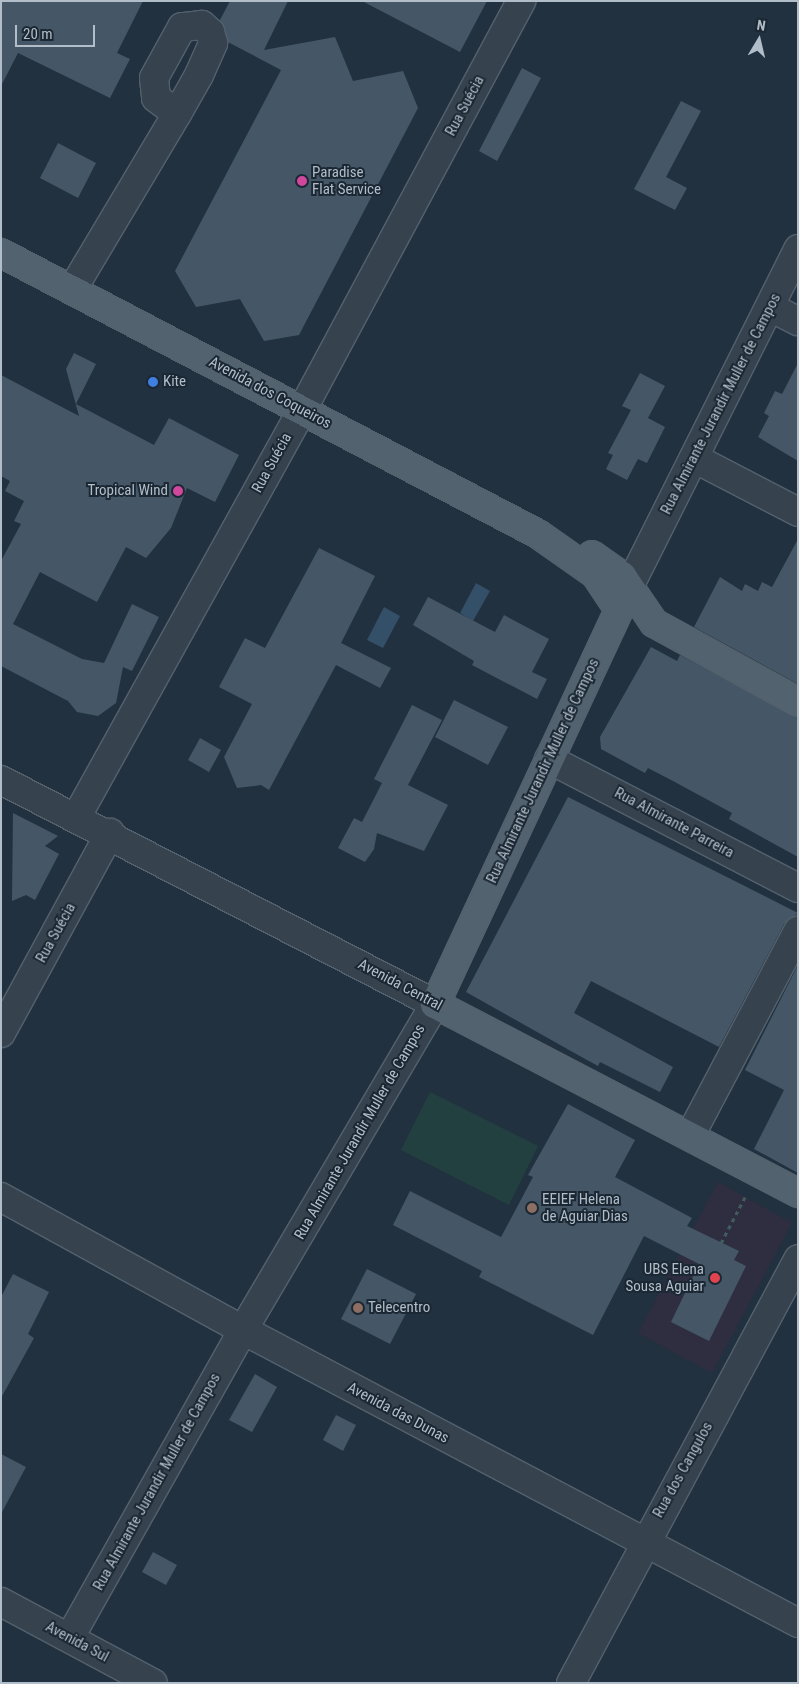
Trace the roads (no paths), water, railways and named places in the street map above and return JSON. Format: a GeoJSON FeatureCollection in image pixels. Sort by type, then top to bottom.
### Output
{"type":"FeatureCollection","features":[{"type":"Feature","properties":{"kind":"main road","name":"Avenida dos Coqueiros"},"geometry":{"type":"LineString","coordinates":[[1,253],[538,534]]}},
{"type":"Feature","properties":{"kind":"main road"},"geometry":{"type":"LineString","coordinates":[[538,534],[602,560],[630,585],[654,623],[798,702]]}},
{"type":"Feature","properties":{"kind":"main road","name":"Rua Almirante Jurandir Muller de Campos"},"geometry":{"type":"LineString","coordinates":[[435,1004],[619,610],[595,574],[538,534]]}},
{"type":"Feature","properties":{"kind":"main road","name":"Avenida Central"},"geometry":{"type":"LineString","coordinates":[[435,1004],[798,1193]]}},
{"type":"Feature","properties":{"kind":"street","name":"Rua Suécia"},"geometry":{"type":"LineString","coordinates":[[77,816],[302,410],[521,1]]}},
{"type":"Feature","properties":{"kind":"street"},"geometry":{"type":"LineString","coordinates":[[72,290],[177,114]]}},
{"type":"Feature","properties":{"kind":"street","name":"Rua Almirante Jurandir Muller de Campos"},"geometry":{"type":"LineString","coordinates":[[630,585],[798,249]]}},
{"type":"Feature","properties":{"kind":"street"},"geometry":{"type":"LineString","coordinates":[[770,307],[798,322]]}},
{"type":"Feature","properties":{"kind":"street"},"geometry":{"type":"LineString","coordinates":[[694,458],[798,512]]}},
{"type":"Feature","properties":{"kind":"street","name":"Rua Almirante Parreira"},"geometry":{"type":"LineString","coordinates":[[549,759],[798,888]]}},
{"type":"Feature","properties":{"kind":"street","name":"Avenida Central"},"geometry":{"type":"LineString","coordinates":[[1,780],[110,833],[435,1004]]}},
{"type":"Feature","properties":{"kind":"street","name":"Rua Suécia"},"geometry":{"type":"LineString","coordinates":[[1,1033],[110,833]]}},
{"type":"Feature","properties":{"kind":"street"},"geometry":{"type":"LineString","coordinates":[[690,1136],[798,931]]}},
{"type":"Feature","properties":{"kind":"street","name":"Rua Almirante Jurandir Muller de Campos"},"geometry":{"type":"LineString","coordinates":[[70,1637],[243,1330],[435,1004]]}},
{"type":"Feature","properties":{"kind":"street","name":"Avenida das Dunas"},"geometry":{"type":"LineString","coordinates":[[1,1197],[243,1330],[798,1624]]}},
{"type":"Feature","properties":{"kind":"street","name":"Rua dos Cangulos"},"geometry":{"type":"LineString","coordinates":[[572,1683],[644,1542],[798,1259]]}},
{"type":"Feature","properties":{"kind":"street","name":"Avenida Sul"},"geometry":{"type":"LineString","coordinates":[[1,1602],[70,1637],[153,1683]]}},
{"type":"Feature","properties":{"kind":"place","name":"Paradise Flat Service"},"geometry":{"type":"Point","coordinates":[302,181]}},
{"type":"Feature","properties":{"kind":"place","name":"Kite"},"geometry":{"type":"Point","coordinates":[153,382]}},
{"type":"Feature","properties":{"kind":"place","name":"Tropical Wind"},"geometry":{"type":"Point","coordinates":[178,491]}},
{"type":"Feature","properties":{"kind":"place","name":"EEIEF Helena de Aguiar Dias"},"geometry":{"type":"Point","coordinates":[532,1208]}},
{"type":"Feature","properties":{"kind":"place","name":"UBS Elena Sousa Aguiar"},"geometry":{"type":"Point","coordinates":[715,1278]}},
{"type":"Feature","properties":{"kind":"place","name":"Telecentro"},"geometry":{"type":"Point","coordinates":[358,1308]}}]}
